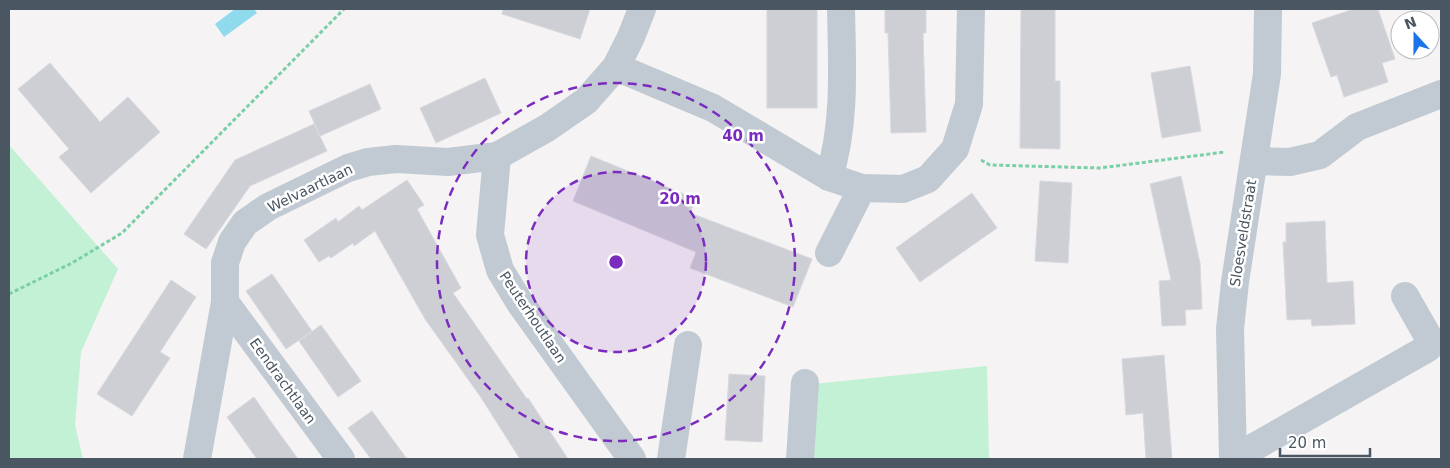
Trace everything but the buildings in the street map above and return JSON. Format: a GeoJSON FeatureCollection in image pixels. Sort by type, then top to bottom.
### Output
{"type":"FeatureCollection","features":[{"type":"Feature","properties":{"kind":"street","name":"Welvaartlaan"},"geometry":{"type":"LineString","coordinates":[[197,459],[225,302],[225,263],[232,242],[245,223],[268,207],[348,168],[368,162],[396,159],[448,162],[497,156],[547,128],[586,101],[616,67],[642,9]]}},
{"type":"Feature","properties":{"kind":"street"},"geometry":{"type":"LineString","coordinates":[[829,177],[837,150],[842,93],[841,9]]}},
{"type":"Feature","properties":{"kind":"street"},"geometry":{"type":"LineString","coordinates":[[616,67],[713,108],[829,177],[862,188],[903,189],[928,179],[955,149],[969,104],[972,9]]}},
{"type":"Feature","properties":{"kind":"street","name":"Sloesveldstraat"},"geometry":{"type":"LineString","coordinates":[[1233,459],[1230,329],[1267,74],[1268,9]]}},
{"type":"Feature","properties":{"kind":"street"},"geometry":{"type":"LineString","coordinates":[[1254,157],[1290,162],[1320,155],[1357,126],[1441,94]]}},
{"type":"Feature","properties":{"kind":"street","name":"Peuterhoutlaan"},"geometry":{"type":"LineString","coordinates":[[497,156],[490,235],[500,270],[520,303],[632,459]]}},
{"type":"Feature","properties":{"kind":"street"},"geometry":{"type":"LineString","coordinates":[[829,254],[862,188]]}},
{"type":"Feature","properties":{"kind":"street"},"geometry":{"type":"LineString","coordinates":[[1233,459],[1428,348],[1429,338],[1405,296]]}},
{"type":"Feature","properties":{"kind":"street","name":"Eendrachtlaan"},"geometry":{"type":"LineString","coordinates":[[225,302],[341,459]]}},
{"type":"Feature","properties":{"kind":"street"},"geometry":{"type":"LineString","coordinates":[[671,459],[688,345]]}},
{"type":"Feature","properties":{"kind":"street"},"geometry":{"type":"LineString","coordinates":[[800,459],[805,383]]}},
{"type":"Feature","properties":{"kind":"path"},"geometry":{"type":"LineString","coordinates":[[9,294],[72,263],[122,233],[344,9]]}},
{"type":"Feature","properties":{"kind":"path"},"geometry":{"type":"LineString","coordinates":[[955,149],[990,165],[1100,168],[1239,150],[1254,157]]}},
{"type":"Feature","properties":{"kind":"green space"},"geometry":{"type":"Polygon","coordinates":[[[9,145],[118,269],[81,352],[75,425],[83,459],[9,459],[9,145]]]}},
{"type":"Feature","properties":{"kind":"green space"},"geometry":{"type":"Polygon","coordinates":[[[987,366],[989,459],[810,459],[814,384],[987,366]]]}},
{"type":"Feature","properties":{"kind":"water"},"geometry":{"type":"Polygon","coordinates":[[[235,9],[254,9],[257,13],[224,37],[215,24],[235,9]]]}}]}
